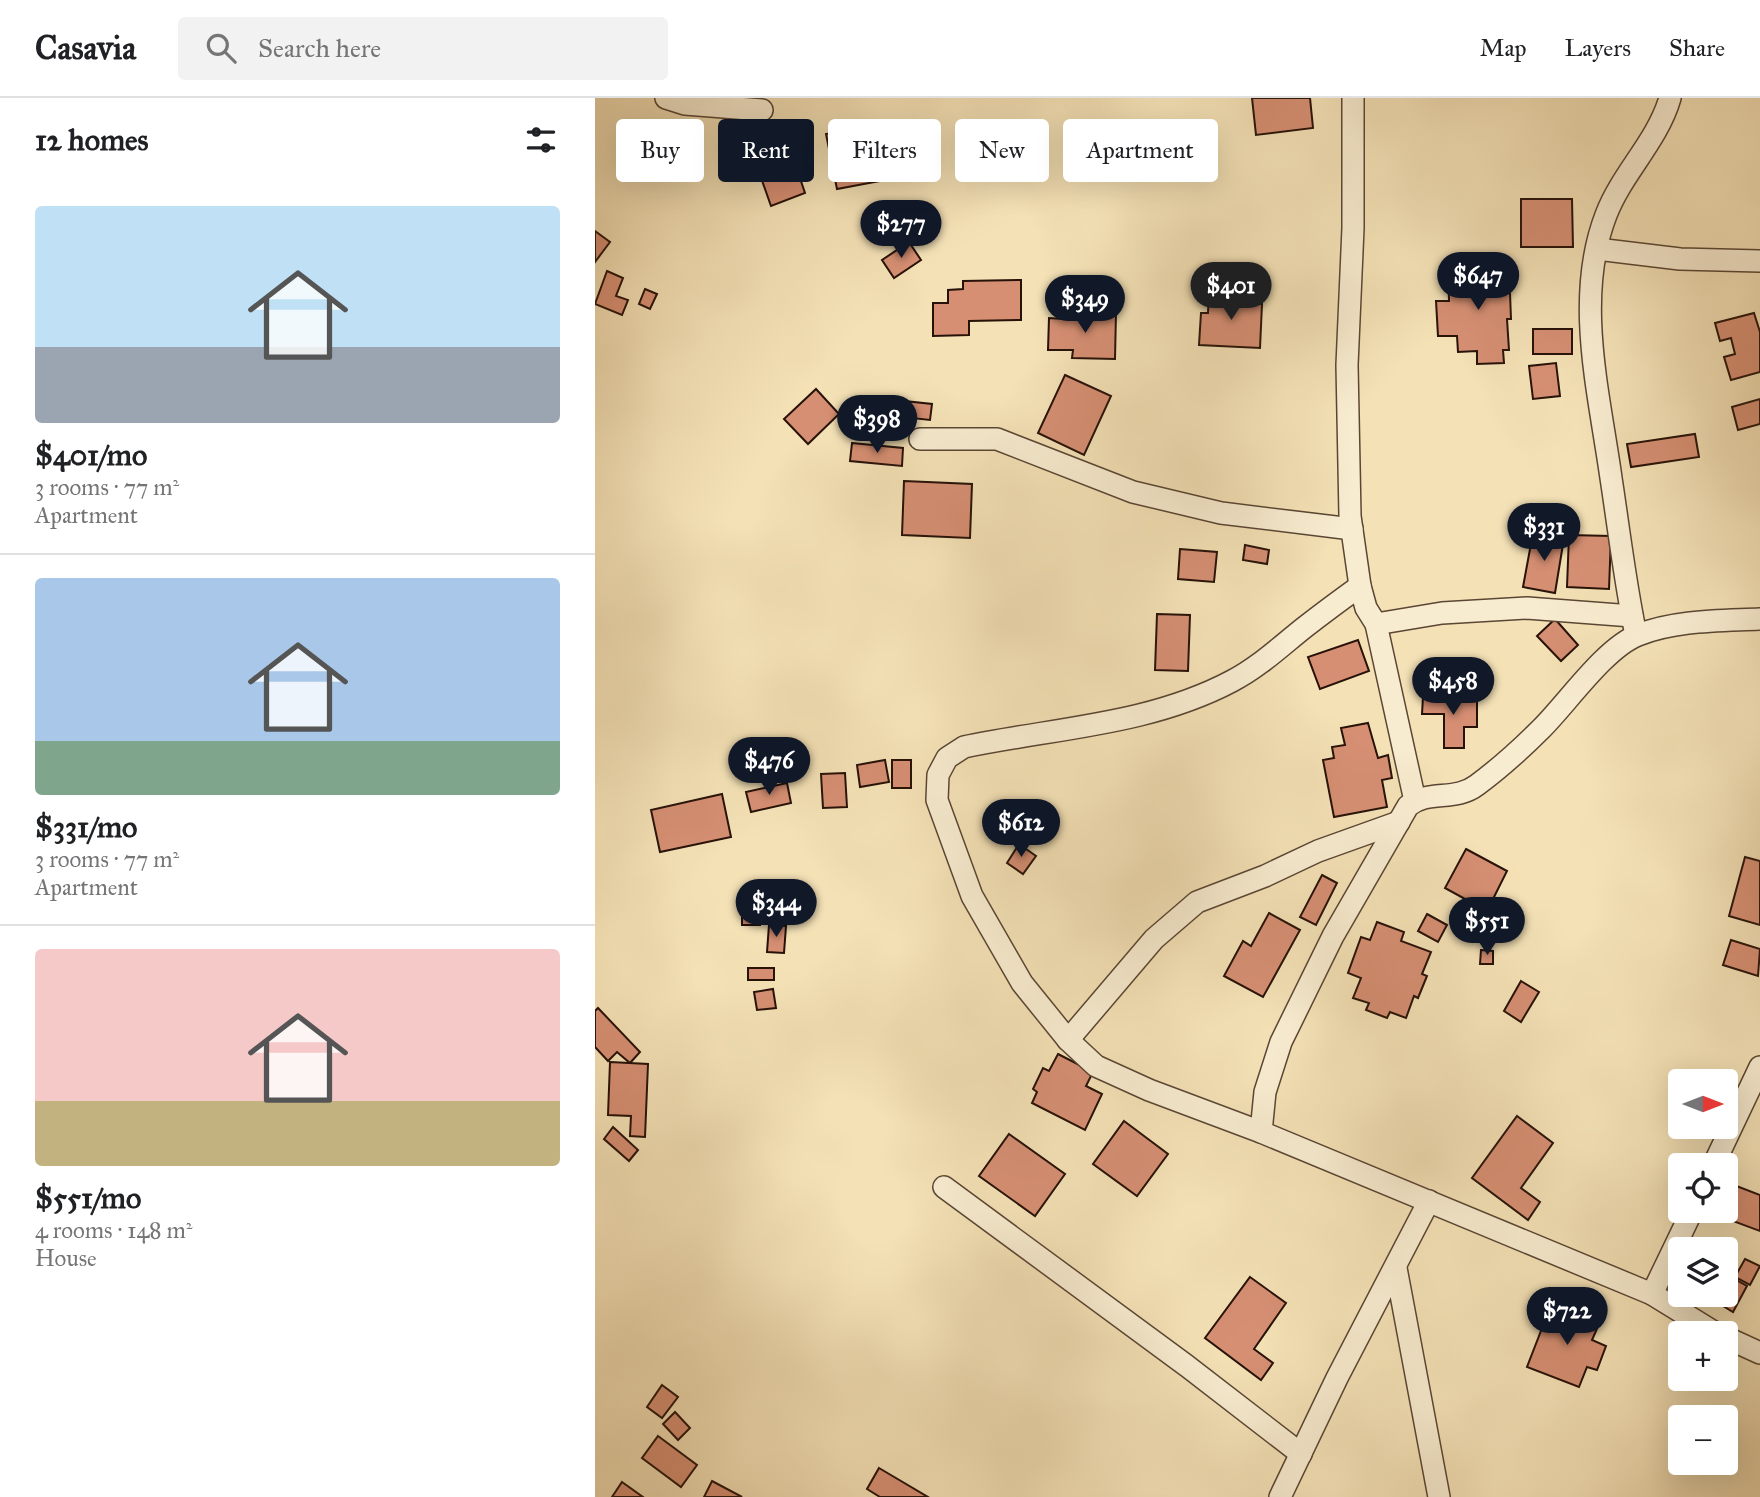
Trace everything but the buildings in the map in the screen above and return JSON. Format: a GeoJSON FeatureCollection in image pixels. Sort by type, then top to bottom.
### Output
{"type":"FeatureCollection","features":[{"type":"Feature","properties":{"kind":"street"},"geometry":{"type":"LineString","coordinates":[[666,98],[685,104],[762,110]]}},
{"type":"Feature","properties":{"kind":"street"},"geometry":{"type":"LineString","coordinates":[[1353,98],[1353,228],[1347,365],[1352,529],[1360,586],[1366,608],[1376,624],[1415,801]]}},
{"type":"Feature","properties":{"kind":"street"},"geometry":{"type":"LineString","coordinates":[[1261,1132],[1265,1092],[1282,1042],[1327,947],[1408,806],[1426,797],[1466,794],[1479,784],[1542,729],[1634,626],[1593,353],[1591,285],[1607,214],[1624,181],[1650,143],[1669,98]]}},
{"type":"Feature","properties":{"kind":"street"},"geometry":{"type":"LineString","coordinates":[[1597,249],[1680,259],[1760,261]]}},
{"type":"Feature","properties":{"kind":"street"},"geometry":{"type":"LineString","coordinates":[[920,439],[997,439],[1133,492],[1221,513],[1283,523],[1352,529]]}},
{"type":"Feature","properties":{"kind":"street"},"geometry":{"type":"LineString","coordinates":[[1360,586],[1258,665],[1232,681],[1193,699],[1098,724],[964,747],[947,758],[938,775],[937,800],[972,896],[1022,983],[1068,1040],[1096,1066],[1149,1090],[1261,1132],[1653,1294],[1696,1321]]}},
{"type":"Feature","properties":{"kind":"street"},"geometry":{"type":"LineString","coordinates":[[1376,624],[1442,613],[1527,608],[1634,626],[1760,619]]}},
{"type":"Feature","properties":{"kind":"street"},"geometry":{"type":"LineString","coordinates":[[1068,1040],[1154,939],[1197,902],[1265,876],[1318,851],[1399,822]]}},
{"type":"Feature","properties":{"kind":"street"},"geometry":{"type":"LineString","coordinates":[[1719,1153],[1760,1067]]}},
{"type":"Feature","properties":{"kind":"street"},"geometry":{"type":"LineString","coordinates":[[944,1187],[1187,1366],[1301,1454]]}},
{"type":"Feature","properties":{"kind":"street"},"geometry":{"type":"LineString","coordinates":[[1280,1497],[1337,1378],[1429,1201]]}},
{"type":"Feature","properties":{"kind":"street"},"geometry":{"type":"LineString","coordinates":[[1653,1294],[1686,1223]]}},
{"type":"Feature","properties":{"kind":"street"},"geometry":{"type":"LineString","coordinates":[[1396,1268],[1439,1497]]}},
{"type":"Feature","properties":{"kind":"street"},"geometry":{"type":"LineString","coordinates":[[1738,1343],[1760,1353]]}}]}
